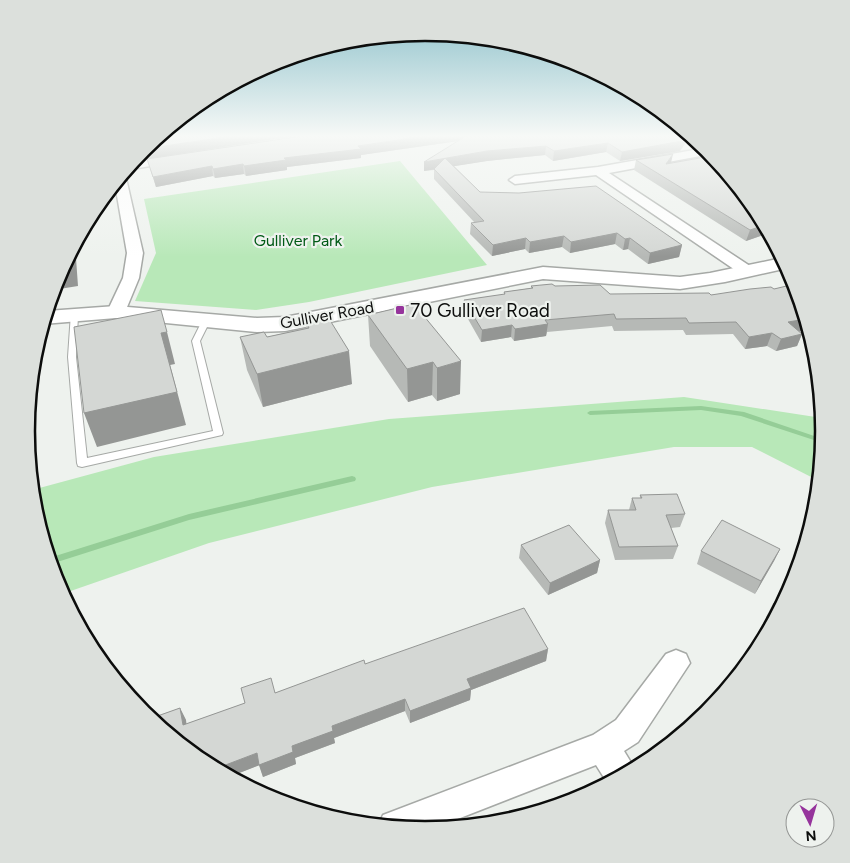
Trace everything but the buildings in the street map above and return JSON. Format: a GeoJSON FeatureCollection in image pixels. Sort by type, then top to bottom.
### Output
{"type":"FeatureCollection","features":[{"type":"Feature","properties":{"kind":"street"},"geometry":{"type":"LineString","coordinates":[[515,180],[549,176]]}},
{"type":"Feature","properties":{"kind":"street"},"geometry":{"type":"LineString","coordinates":[[606,176],[747,271]]}},
{"type":"Feature","properties":{"kind":"street"},"geometry":{"type":"LineString","coordinates":[[116,312],[131,278],[135,254],[122,187]]}},
{"type":"Feature","properties":{"kind":"street","name":"Gulliver Road"},"geometry":{"type":"LineString","coordinates":[[52,317],[116,312],[257,325],[304,321],[509,278],[543,274],[572,273],[665,283],[698,282],[777,265]]}},
{"type":"Feature","properties":{"kind":"street"},"geometry":{"type":"LineString","coordinates":[[410,821],[603,747],[627,731],[676,663]]}},
{"type":"Feature","properties":{"kind":"street"},"geometry":{"type":"LineString","coordinates":[[603,747],[618,770]]}},
{"type":"Feature","properties":{"kind":"lane"},"geometry":{"type":"LineString","coordinates":[[74,315],[72,357],[82,463],[218,433],[196,341],[206,321]]}},
{"type":"Feature","properties":{"kind":"green space","name":"Gulliver Park"},"geometry":{"type":"Polygon","coordinates":[[[297,176],[413,176],[487,265],[309,302],[256,310],[135,301],[156,253],[144,199],[297,176]]]}},
{"type":"Feature","properties":{"kind":"green space"},"geometry":{"type":"Polygon","coordinates":[[[684,397],[814,417],[812,478],[752,447],[674,447],[432,487],[209,543],[70,591],[48,532],[39,488],[154,457],[389,419],[684,397]]]}},
{"type":"Feature","properties":{"kind":"waterway"},"geometry":{"type":"LineString","coordinates":[[590,413],[701,408],[742,414],[815,438]]}},
{"type":"Feature","properties":{"kind":"waterway"},"geometry":{"type":"LineString","coordinates":[[57,559],[189,517],[352,479]]}},
{"type":"Feature","properties":{"kind":"place","name":"70 Gulliver Road"},"geometry":{"type":"Point","coordinates":[400,310]}}]}
